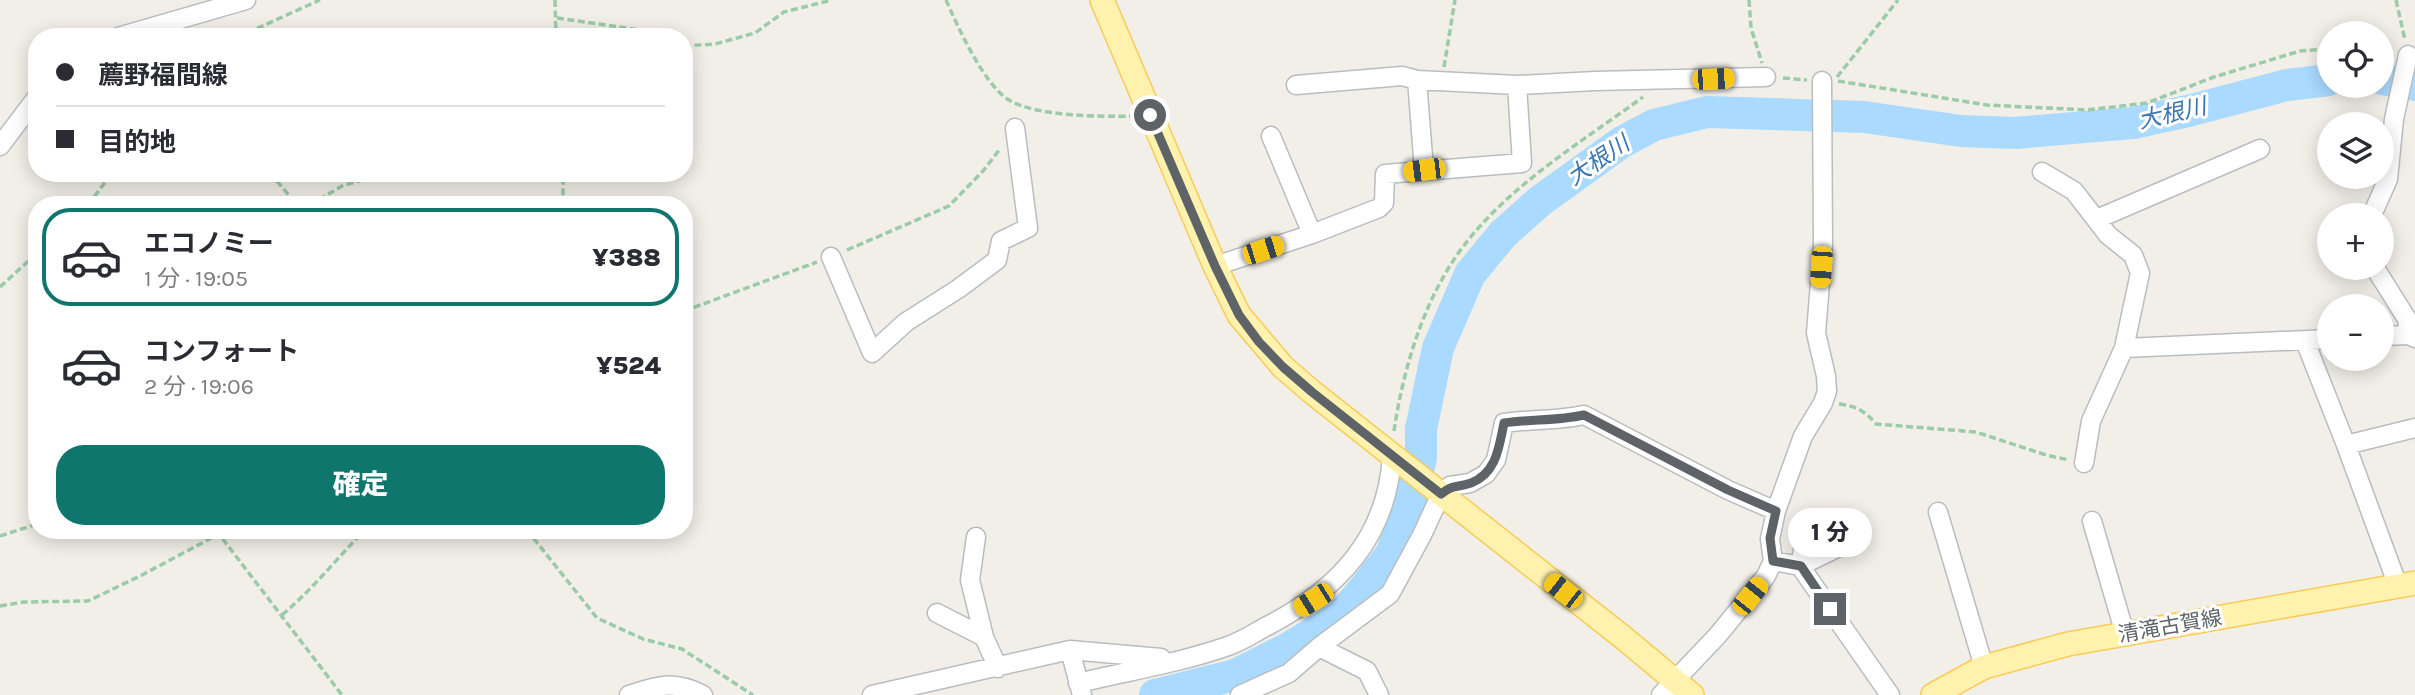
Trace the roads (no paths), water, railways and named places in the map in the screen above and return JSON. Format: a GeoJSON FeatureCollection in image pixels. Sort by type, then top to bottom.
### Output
{"type":"FeatureCollection","features":[{"type":"Feature","properties":{"kind":"main road"},"geometry":{"type":"LineString","coordinates":[[1102,0],[1215,266],[1239,315],[1283,367],[1676,690]]}},
{"type":"Feature","properties":{"kind":"main road","name":"清滝古賀線"},"geometry":{"type":"LineString","coordinates":[[1933,695],[1984,667],[2068,645],[2406,585]]}},
{"type":"Feature","properties":{"kind":"street"},"geometry":{"type":"LineString","coordinates":[[149,28],[246,0]]}},
{"type":"Feature","properties":{"kind":"street"},"geometry":{"type":"LineString","coordinates":[[2377,203],[2388,179],[2394,119],[2407,105],[2408,55]]}},
{"type":"Feature","properties":{"kind":"street"},"geometry":{"type":"LineString","coordinates":[[1296,85],[1402,76],[1442,82],[1517,85],[1766,77]]}},
{"type":"Feature","properties":{"kind":"street"},"geometry":{"type":"LineString","coordinates":[[1417,80],[1424,170]]}},
{"type":"Feature","properties":{"kind":"street"},"geometry":{"type":"LineString","coordinates":[[1676,690],[1766,576],[1773,561],[1770,538],[1776,511],[1803,436],[1823,403],[1826,391],[1826,376],[1816,333],[1823,245],[1822,132],[1828,81]]}},
{"type":"Feature","properties":{"kind":"street"},"geometry":{"type":"LineString","coordinates":[[1215,266],[1312,234],[1379,208],[1384,203],[1385,174],[1522,163],[1517,85]]}},
{"type":"Feature","properties":{"kind":"street"},"geometry":{"type":"LineString","coordinates":[[0,146],[28,109]]}},
{"type":"Feature","properties":{"kind":"street"},"geometry":{"type":"LineString","coordinates":[[831,257],[872,353],[906,322],[997,260],[1001,241],[1028,228],[1015,128]]}},
{"type":"Feature","properties":{"kind":"street"},"geometry":{"type":"LineString","coordinates":[[1271,136],[1312,234]]}},
{"type":"Feature","properties":{"kind":"street"},"geometry":{"type":"LineString","coordinates":[[2097,219],[2260,149]]}},
{"type":"Feature","properties":{"kind":"street"},"geometry":{"type":"LineString","coordinates":[[2042,172],[2074,191],[2108,235],[2133,255],[2140,273],[2124,348],[2091,421],[2084,463]]}},
{"type":"Feature","properties":{"kind":"street"},"geometry":{"type":"LineString","coordinates":[[2383,280],[2407,319],[2412,336],[2394,336]]}},
{"type":"Feature","properties":{"kind":"street"},"geometry":{"type":"LineString","coordinates":[[2124,348],[2317,340]]}},
{"type":"Feature","properties":{"kind":"street"},"geometry":{"type":"LineString","coordinates":[[2305,341],[2406,585]]}},
{"type":"Feature","properties":{"kind":"street"},"geometry":{"type":"LineString","coordinates":[[1240,695],[1289,673],[1390,594],[1422,535],[1435,490],[1470,483],[1486,474],[1496,460],[1504,423],[1526,419],[1558,420],[1584,415],[1728,490],[1776,511]]}},
{"type":"Feature","properties":{"kind":"street"},"geometry":{"type":"LineString","coordinates":[[2346,445],[2415,428]]}},
{"type":"Feature","properties":{"kind":"street"},"geometry":{"type":"LineString","coordinates":[[1070,650],[1080,689],[1229,645],[1313,600],[1336,580],[1363,549],[1379,516],[1391,472],[1392,456]]}},
{"type":"Feature","properties":{"kind":"street"},"geometry":{"type":"LineString","coordinates":[[1938,512],[1984,667]]}},
{"type":"Feature","properties":{"kind":"street"},"geometry":{"type":"LineString","coordinates":[[2091,520],[2125,634]]}},
{"type":"Feature","properties":{"kind":"street"},"geometry":{"type":"LineString","coordinates":[[1805,534],[1801,566],[1890,695]]}},
{"type":"Feature","properties":{"kind":"street"},"geometry":{"type":"LineString","coordinates":[[976,537],[970,580],[984,637],[998,668]]}},
{"type":"Feature","properties":{"kind":"street"},"geometry":{"type":"LineString","coordinates":[[1773,561],[1801,566],[1845,544]]}},
{"type":"Feature","properties":{"kind":"street"},"geometry":{"type":"LineString","coordinates":[[936,613],[984,637]]}},
{"type":"Feature","properties":{"kind":"street"},"geometry":{"type":"LineString","coordinates":[[1319,647],[1367,671],[1380,695]]}},
{"type":"Feature","properties":{"kind":"street"},"geometry":{"type":"LineString","coordinates":[[872,695],[1070,650],[1178,660]]}},
{"type":"Feature","properties":{"kind":"street"},"geometry":{"type":"LineString","coordinates":[[629,695],[660,685],[688,687],[703,695]]}},
{"type":"Feature","properties":{"kind":"waterway","name":"大根川"},"geometry":{"type":"LineString","coordinates":[[1155,695],[1235,675],[1287,649],[1340,617],[1391,554],[1409,509],[1421,458],[1421,429],[1438,348],[1470,274],[1503,234],[1540,201],[1622,142],[1654,125],[1707,112],[1864,117],[1961,131],[2015,133],[2133,123],[2287,85],[2317,81]]}},
{"type":"Feature","properties":{"kind":"waterway","name":"大根川"},"geometry":{"type":"LineString","coordinates":[[2394,81],[2415,85]]}}]}
